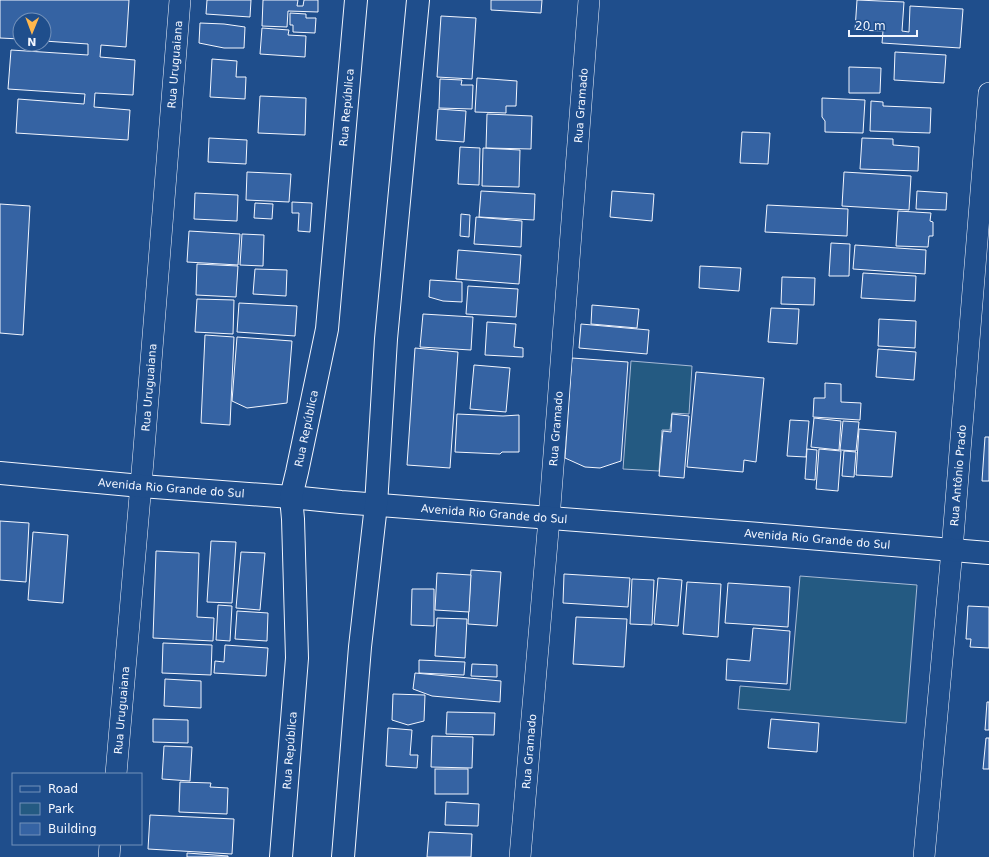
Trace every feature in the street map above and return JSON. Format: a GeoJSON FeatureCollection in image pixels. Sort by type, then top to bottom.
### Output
{"type":"FeatureCollection","features":[{"type":"Feature","properties":{"kind":"main road","name":"Rua República"},"geometry":{"type":"LineString","coordinates":[[281,857],[297,658],[291,497],[327,329],[356,0]]}},
{"type":"Feature","properties":{"kind":"main road"},"geometry":{"type":"LineString","coordinates":[[343,857],[360,647],[376,505],[386,339],[418,0]]}},
{"type":"Feature","properties":{"kind":"main road","name":"Avenida Rio Grande do Sul"},"geometry":{"type":"LineString","coordinates":[[0,473],[141,486],[989,553]]}},
{"type":"Feature","properties":{"kind":"street","name":"Rua Uruguaiana"},"geometry":{"type":"LineString","coordinates":[[116,773],[180,0]]}},
{"type":"Feature","properties":{"kind":"street","name":"Rua Gramado"},"geometry":{"type":"LineString","coordinates":[[520,857],[549,518],[589,0]]}},
{"type":"Feature","properties":{"kind":"street","name":"Rua Antônio Prado"},"geometry":{"type":"LineString","coordinates":[[924,857],[952,550],[989,93]]}},
{"type":"Feature","properties":{"kind":"street"},"geometry":{"type":"LineString","coordinates":[[109,857],[110,845]]}},
{"type":"Feature","properties":{"kind":"green space"},"geometry":{"type":"Polygon","coordinates":[[[631,361],[692,366],[689,414],[672,413],[670,430],[662,430],[659,471],[623,469],[631,361]]]}},
{"type":"Feature","properties":{"kind":"green space"},"geometry":{"type":"Polygon","coordinates":[[[800,576],[917,585],[906,723],[738,709],[740,686],[790,690],[800,576]]]}},
{"type":"Feature","properties":{"kind":"building"},"geometry":{"type":"Polygon","coordinates":[[[0,0],[129,0],[126,47],[101,45],[100,57],[135,60],[133,95],[95,93],[94,107],[130,110],[128,140],[16,133],[18,99],[84,104],[85,94],[8,89],[11,50],[12,52],[88,55],[88,44],[52,42],[52,12],[12,12],[12,39],[0,38],[0,0]]]}},
{"type":"Feature","properties":{"kind":"building"},"geometry":{"type":"Polygon","coordinates":[[[207,0],[251,0],[250,17],[206,14],[207,0]]]}},
{"type":"Feature","properties":{"kind":"building"},"geometry":{"type":"Polygon","coordinates":[[[263,0],[298,0],[297,6],[303,6],[304,0],[318,0],[318,12],[288,11],[287,27],[262,26],[263,0]]]}},
{"type":"Feature","properties":{"kind":"building"},"geometry":{"type":"Polygon","coordinates":[[[491,0],[542,0],[541,13],[491,10],[491,0]]]}},
{"type":"Feature","properties":{"kind":"building"},"geometry":{"type":"Polygon","coordinates":[[[857,0],[904,2],[902,31],[909,32],[910,6],[963,9],[960,48],[882,43],[883,31],[855,30],[857,0]]]}},
{"type":"Feature","properties":{"kind":"building"},"geometry":{"type":"Polygon","coordinates":[[[290,13],[306,14],[306,18],[316,18],[315,33],[293,32],[293,25],[290,25],[290,13]]]}},
{"type":"Feature","properties":{"kind":"building"},"geometry":{"type":"Polygon","coordinates":[[[441,16],[476,18],[472,79],[437,77],[441,16]]]}},
{"type":"Feature","properties":{"kind":"building"},"geometry":{"type":"Polygon","coordinates":[[[200,23],[245,27],[244,48],[224,48],[199,43],[200,23]]]}},
{"type":"Feature","properties":{"kind":"building"},"geometry":{"type":"Polygon","coordinates":[[[262,28],[289,30],[288,35],[306,36],[305,57],[260,54],[262,28]]]}},
{"type":"Feature","properties":{"kind":"building"},"geometry":{"type":"Polygon","coordinates":[[[895,52],[946,55],[944,83],[894,80],[895,52]]]}},
{"type":"Feature","properties":{"kind":"building"},"geometry":{"type":"Polygon","coordinates":[[[212,59],[237,61],[236,77],[246,77],[245,99],[210,97],[212,59]]]}},
{"type":"Feature","properties":{"kind":"building"},"geometry":{"type":"Polygon","coordinates":[[[849,67],[881,68],[880,93],[849,93],[849,67]]]}},
{"type":"Feature","properties":{"kind":"building"},"geometry":{"type":"Polygon","coordinates":[[[477,78],[517,81],[516,106],[506,106],[506,113],[475,112],[477,78]]]}},
{"type":"Feature","properties":{"kind":"building"},"geometry":{"type":"Polygon","coordinates":[[[440,79],[462,80],[461,85],[473,85],[472,109],[439,108],[440,79]]]}},
{"type":"Feature","properties":{"kind":"building"},"geometry":{"type":"Polygon","coordinates":[[[260,96],[306,98],[305,135],[258,133],[260,96]]]}},
{"type":"Feature","properties":{"kind":"building"},"geometry":{"type":"Polygon","coordinates":[[[822,98],[865,100],[863,133],[825,132],[825,121],[822,117],[822,98]]]}},
{"type":"Feature","properties":{"kind":"building"},"geometry":{"type":"Polygon","coordinates":[[[871,101],[883,102],[883,106],[931,108],[930,133],[870,131],[871,101]]]}},
{"type":"Feature","properties":{"kind":"building"},"geometry":{"type":"Polygon","coordinates":[[[438,109],[466,111],[464,142],[436,140],[438,109]]]}},
{"type":"Feature","properties":{"kind":"building"},"geometry":{"type":"Polygon","coordinates":[[[487,114],[532,116],[531,149],[486,148],[487,114]]]}},
{"type":"Feature","properties":{"kind":"building"},"geometry":{"type":"Polygon","coordinates":[[[742,132],[770,133],[768,164],[740,163],[742,132]]]}},
{"type":"Feature","properties":{"kind":"building"},"geometry":{"type":"Polygon","coordinates":[[[209,138],[247,140],[246,164],[208,162],[209,138]]]}},
{"type":"Feature","properties":{"kind":"building"},"geometry":{"type":"Polygon","coordinates":[[[862,138],[893,139],[893,145],[919,147],[918,171],[860,169],[862,138]]]}},
{"type":"Feature","properties":{"kind":"building"},"geometry":{"type":"Polygon","coordinates":[[[460,147],[480,148],[479,185],[458,184],[460,147]]]}},
{"type":"Feature","properties":{"kind":"building"},"geometry":{"type":"Polygon","coordinates":[[[483,148],[520,150],[519,187],[482,186],[483,148]]]}},
{"type":"Feature","properties":{"kind":"building"},"geometry":{"type":"Polygon","coordinates":[[[247,172],[291,174],[289,202],[246,200],[247,172]]]}},
{"type":"Feature","properties":{"kind":"building"},"geometry":{"type":"Polygon","coordinates":[[[844,172],[911,176],[909,210],[842,206],[844,172]]]}},
{"type":"Feature","properties":{"kind":"building"},"geometry":{"type":"Polygon","coordinates":[[[481,191],[535,194],[534,220],[479,217],[481,191]]]}},
{"type":"Feature","properties":{"kind":"building"},"geometry":{"type":"Polygon","coordinates":[[[612,191],[654,194],[652,221],[610,217],[612,191]]]}},
{"type":"Feature","properties":{"kind":"building"},"geometry":{"type":"Polygon","coordinates":[[[917,191],[947,193],[946,210],[916,209],[917,191]]]}},
{"type":"Feature","properties":{"kind":"building"},"geometry":{"type":"Polygon","coordinates":[[[195,193],[238,195],[237,221],[194,219],[195,193]]]}},
{"type":"Feature","properties":{"kind":"building"},"geometry":{"type":"Polygon","coordinates":[[[292,202],[312,203],[310,232],[298,231],[299,213],[292,213],[292,202]]]}},
{"type":"Feature","properties":{"kind":"building"},"geometry":{"type":"Polygon","coordinates":[[[255,203],[273,204],[272,219],[254,218],[255,203]]]}},
{"type":"Feature","properties":{"kind":"building"},"geometry":{"type":"Polygon","coordinates":[[[0,204],[30,206],[23,335],[0,333],[0,204]]]}},
{"type":"Feature","properties":{"kind":"building"},"geometry":{"type":"Polygon","coordinates":[[[767,205],[848,209],[847,236],[765,232],[767,205]]]}},
{"type":"Feature","properties":{"kind":"building"},"geometry":{"type":"Polygon","coordinates":[[[898,211],[931,213],[930,221],[933,222],[933,236],[929,236],[928,247],[896,246],[898,211]]]}},
{"type":"Feature","properties":{"kind":"building"},"geometry":{"type":"Polygon","coordinates":[[[461,214],[470,215],[469,237],[460,236],[461,214]]]}},
{"type":"Feature","properties":{"kind":"building"},"geometry":{"type":"Polygon","coordinates":[[[476,217],[522,221],[521,247],[474,244],[476,217]]]}},
{"type":"Feature","properties":{"kind":"building"},"geometry":{"type":"Polygon","coordinates":[[[189,231],[240,234],[238,265],[187,262],[189,231]]]}},
{"type":"Feature","properties":{"kind":"building"},"geometry":{"type":"Polygon","coordinates":[[[242,234],[264,235],[263,266],[240,265],[242,234]]]}},
{"type":"Feature","properties":{"kind":"building"},"geometry":{"type":"Polygon","coordinates":[[[831,243],[850,244],[849,276],[829,276],[831,243]]]}},
{"type":"Feature","properties":{"kind":"building"},"geometry":{"type":"Polygon","coordinates":[[[855,245],[926,250],[925,274],[853,269],[855,245]]]}},
{"type":"Feature","properties":{"kind":"building"},"geometry":{"type":"Polygon","coordinates":[[[458,250],[521,255],[519,284],[456,279],[458,250]]]}},
{"type":"Feature","properties":{"kind":"building"},"geometry":{"type":"Polygon","coordinates":[[[197,264],[238,266],[236,297],[196,295],[197,264]]]}},
{"type":"Feature","properties":{"kind":"building"},"geometry":{"type":"Polygon","coordinates":[[[700,266],[741,268],[739,291],[699,288],[700,266]]]}},
{"type":"Feature","properties":{"kind":"building"},"geometry":{"type":"Polygon","coordinates":[[[255,269],[287,270],[286,296],[253,294],[255,269]]]}},
{"type":"Feature","properties":{"kind":"building"},"geometry":{"type":"Polygon","coordinates":[[[863,273],[916,276],[915,301],[861,298],[863,273]]]}},
{"type":"Feature","properties":{"kind":"building"},"geometry":{"type":"Polygon","coordinates":[[[782,277],[815,278],[814,305],[781,304],[782,277]]]}},
{"type":"Feature","properties":{"kind":"building"},"geometry":{"type":"Polygon","coordinates":[[[430,280],[462,282],[462,302],[443,301],[429,297],[430,280]]]}},
{"type":"Feature","properties":{"kind":"building"},"geometry":{"type":"Polygon","coordinates":[[[468,286],[518,289],[516,317],[466,314],[468,286]]]}},
{"type":"Feature","properties":{"kind":"building"},"geometry":{"type":"Polygon","coordinates":[[[197,299],[234,300],[233,334],[195,332],[197,299]]]}},
{"type":"Feature","properties":{"kind":"building"},"geometry":{"type":"Polygon","coordinates":[[[239,303],[297,306],[295,336],[237,332],[239,303]]]}},
{"type":"Feature","properties":{"kind":"building"},"geometry":{"type":"Polygon","coordinates":[[[592,305],[639,309],[637,328],[591,324],[592,305]]]}},
{"type":"Feature","properties":{"kind":"building"},"geometry":{"type":"Polygon","coordinates":[[[771,308],[799,309],[797,344],[768,342],[771,308]]]}},
{"type":"Feature","properties":{"kind":"building"},"geometry":{"type":"Polygon","coordinates":[[[423,314],[473,317],[471,350],[420,347],[423,314]]]}},
{"type":"Feature","properties":{"kind":"building"},"geometry":{"type":"Polygon","coordinates":[[[879,319],[916,321],[915,348],[878,346],[879,319]]]}},
{"type":"Feature","properties":{"kind":"building"},"geometry":{"type":"Polygon","coordinates":[[[487,322],[516,324],[514,347],[523,348],[523,357],[485,355],[487,322]]]}},
{"type":"Feature","properties":{"kind":"building"},"geometry":{"type":"Polygon","coordinates":[[[581,324],[649,330],[647,354],[579,348],[581,324]]]}},
{"type":"Feature","properties":{"kind":"building"},"geometry":{"type":"Polygon","coordinates":[[[205,335],[234,337],[230,425],[201,423],[205,335]]]}},
{"type":"Feature","properties":{"kind":"building"},"geometry":{"type":"Polygon","coordinates":[[[237,337],[292,341],[287,403],[247,408],[232,401],[237,337]]]}},
{"type":"Feature","properties":{"kind":"building"},"geometry":{"type":"Polygon","coordinates":[[[415,348],[458,352],[450,468],[407,465],[415,348]]]}},
{"type":"Feature","properties":{"kind":"building"},"geometry":{"type":"Polygon","coordinates":[[[878,349],[916,352],[914,380],[876,377],[878,349]]]}},
{"type":"Feature","properties":{"kind":"building"},"geometry":{"type":"Polygon","coordinates":[[[572,358],[628,362],[621,461],[600,468],[585,467],[565,458],[572,358]]]}},
{"type":"Feature","properties":{"kind":"building"},"geometry":{"type":"Polygon","coordinates":[[[474,365],[510,368],[506,412],[470,409],[474,365]]]}},
{"type":"Feature","properties":{"kind":"building"},"geometry":{"type":"Polygon","coordinates":[[[696,372],[764,378],[756,462],[744,460],[743,472],[687,467],[696,372]]]}},
{"type":"Feature","properties":{"kind":"building"},"geometry":{"type":"Polygon","coordinates":[[[825,383],[841,384],[841,402],[861,403],[860,420],[813,417],[814,398],[825,398],[825,383]]]}},
{"type":"Feature","properties":{"kind":"building"},"geometry":{"type":"Polygon","coordinates":[[[457,414],[503,416],[519,415],[519,452],[502,452],[500,454],[455,452],[457,414]]]}},
{"type":"Feature","properties":{"kind":"building"},"geometry":{"type":"Polygon","coordinates":[[[672,414],[689,416],[684,478],[659,476],[663,431],[671,432],[672,414]]]}},
{"type":"Feature","properties":{"kind":"building"},"geometry":{"type":"Polygon","coordinates":[[[814,418],[841,421],[839,450],[811,447],[814,418]]]}},
{"type":"Feature","properties":{"kind":"building"},"geometry":{"type":"Polygon","coordinates":[[[790,420],[809,421],[806,457],[787,456],[790,420]]]}},
{"type":"Feature","properties":{"kind":"building"},"geometry":{"type":"Polygon","coordinates":[[[843,421],[859,422],[856,451],[840,450],[843,421]]]}},
{"type":"Feature","properties":{"kind":"building"},"geometry":{"type":"Polygon","coordinates":[[[859,429],[896,432],[892,477],[856,475],[859,429]]]}},
{"type":"Feature","properties":{"kind":"building"},"geometry":{"type":"Polygon","coordinates":[[[985,437],[989,437],[989,481],[982,481],[985,437]]]}},
{"type":"Feature","properties":{"kind":"building"},"geometry":{"type":"Polygon","coordinates":[[[807,449],[817,450],[815,480],[805,479],[807,449]]]}},
{"type":"Feature","properties":{"kind":"building"},"geometry":{"type":"Polygon","coordinates":[[[819,449],[841,451],[838,491],[816,489],[819,449]]]}},
{"type":"Feature","properties":{"kind":"building"},"geometry":{"type":"Polygon","coordinates":[[[844,451],[856,452],[854,477],[842,476],[844,451]]]}},
{"type":"Feature","properties":{"kind":"building"},"geometry":{"type":"Polygon","coordinates":[[[0,521],[29,523],[26,582],[0,580],[0,521]]]}},
{"type":"Feature","properties":{"kind":"building"},"geometry":{"type":"Polygon","coordinates":[[[33,532],[68,535],[63,603],[28,600],[33,532]]]}},
{"type":"Feature","properties":{"kind":"building"},"geometry":{"type":"Polygon","coordinates":[[[211,541],[236,542],[232,603],[207,602],[211,541]]]}},
{"type":"Feature","properties":{"kind":"building"},"geometry":{"type":"Polygon","coordinates":[[[156,551],[199,553],[197,617],[214,618],[213,641],[153,638],[156,551]]]}},
{"type":"Feature","properties":{"kind":"building"},"geometry":{"type":"Polygon","coordinates":[[[241,552],[265,553],[260,610],[236,608],[241,552]]]}},
{"type":"Feature","properties":{"kind":"building"},"geometry":{"type":"Polygon","coordinates":[[[471,570],[501,572],[497,626],[468,624],[471,570]]]}},
{"type":"Feature","properties":{"kind":"building"},"geometry":{"type":"Polygon","coordinates":[[[437,573],[471,575],[469,612],[435,610],[437,573]]]}},
{"type":"Feature","properties":{"kind":"building"},"geometry":{"type":"Polygon","coordinates":[[[564,574],[630,578],[628,607],[563,603],[564,574]]]}},
{"type":"Feature","properties":{"kind":"building"},"geometry":{"type":"Polygon","coordinates":[[[658,578],[682,580],[678,626],[654,624],[658,578]]]}},
{"type":"Feature","properties":{"kind":"building"},"geometry":{"type":"Polygon","coordinates":[[[632,579],[654,580],[652,625],[630,624],[632,579]]]}},
{"type":"Feature","properties":{"kind":"building"},"geometry":{"type":"Polygon","coordinates":[[[687,582],[721,584],[718,637],[683,634],[687,582]]]}},
{"type":"Feature","properties":{"kind":"building"},"geometry":{"type":"Polygon","coordinates":[[[728,583],[790,587],[788,627],[725,623],[728,583]]]}},
{"type":"Feature","properties":{"kind":"building"},"geometry":{"type":"Polygon","coordinates":[[[412,589],[434,589],[434,626],[411,625],[412,589]]]}},
{"type":"Feature","properties":{"kind":"building"},"geometry":{"type":"Polygon","coordinates":[[[218,605],[232,606],[230,641],[216,640],[218,605]]]}},
{"type":"Feature","properties":{"kind":"building"},"geometry":{"type":"Polygon","coordinates":[[[968,606],[989,607],[989,648],[970,647],[971,639],[966,639],[968,606]]]}},
{"type":"Feature","properties":{"kind":"building"},"geometry":{"type":"Polygon","coordinates":[[[237,611],[268,613],[267,641],[235,639],[237,611]]]}},
{"type":"Feature","properties":{"kind":"building"},"geometry":{"type":"Polygon","coordinates":[[[576,617],[627,619],[624,667],[573,664],[576,617]]]}},
{"type":"Feature","properties":{"kind":"building"},"geometry":{"type":"Polygon","coordinates":[[[437,618],[467,619],[465,658],[435,656],[437,618]]]}},
{"type":"Feature","properties":{"kind":"building"},"geometry":{"type":"Polygon","coordinates":[[[753,628],[790,631],[787,684],[726,680],[727,659],[750,661],[753,628]]]}},
{"type":"Feature","properties":{"kind":"building"},"geometry":{"type":"Polygon","coordinates":[[[163,643],[212,645],[211,675],[162,673],[163,643]]]}},
{"type":"Feature","properties":{"kind":"building"},"geometry":{"type":"Polygon","coordinates":[[[225,645],[268,648],[266,676],[214,673],[215,661],[224,662],[225,645]]]}},
{"type":"Feature","properties":{"kind":"building"},"geometry":{"type":"Polygon","coordinates":[[[419,660],[465,662],[464,675],[419,673],[419,660]]]}},
{"type":"Feature","properties":{"kind":"building"},"geometry":{"type":"Polygon","coordinates":[[[472,664],[497,665],[497,677],[471,676],[472,664]]]}},
{"type":"Feature","properties":{"kind":"building"},"geometry":{"type":"Polygon","coordinates":[[[415,673],[501,681],[500,702],[432,696],[413,689],[415,673]]]}},
{"type":"Feature","properties":{"kind":"building"},"geometry":{"type":"Polygon","coordinates":[[[165,679],[201,681],[201,708],[164,706],[165,679]]]}},
{"type":"Feature","properties":{"kind":"building"},"geometry":{"type":"Polygon","coordinates":[[[393,694],[425,695],[424,721],[408,725],[392,720],[393,694]]]}},
{"type":"Feature","properties":{"kind":"building"},"geometry":{"type":"Polygon","coordinates":[[[987,702],[989,702],[989,730],[985,730],[987,702]]]}},
{"type":"Feature","properties":{"kind":"building"},"geometry":{"type":"Polygon","coordinates":[[[447,712],[495,713],[494,735],[446,734],[447,712]]]}},
{"type":"Feature","properties":{"kind":"building"},"geometry":{"type":"Polygon","coordinates":[[[153,719],[188,720],[188,743],[153,742],[153,719]]]}},
{"type":"Feature","properties":{"kind":"building"},"geometry":{"type":"Polygon","coordinates":[[[771,719],[819,723],[817,752],[768,748],[771,719]]]}},
{"type":"Feature","properties":{"kind":"building"},"geometry":{"type":"Polygon","coordinates":[[[388,728],[412,730],[410,755],[418,755],[417,768],[386,766],[388,728]]]}},
{"type":"Feature","properties":{"kind":"building"},"geometry":{"type":"Polygon","coordinates":[[[432,736],[473,737],[472,768],[431,767],[432,736]]]}},
{"type":"Feature","properties":{"kind":"building"},"geometry":{"type":"Polygon","coordinates":[[[986,738],[989,738],[989,769],[983,769],[986,738]]]}},
{"type":"Feature","properties":{"kind":"building"},"geometry":{"type":"Polygon","coordinates":[[[164,746],[192,747],[190,781],[162,779],[164,746]]]}},
{"type":"Feature","properties":{"kind":"building"},"geometry":{"type":"Polygon","coordinates":[[[435,769],[468,769],[468,794],[435,794],[435,769]]]}},
{"type":"Feature","properties":{"kind":"building"},"geometry":{"type":"Polygon","coordinates":[[[180,782],[211,783],[210,787],[228,788],[227,814],[179,812],[180,782]]]}},
{"type":"Feature","properties":{"kind":"building"},"geometry":{"type":"Polygon","coordinates":[[[446,802],[479,804],[478,826],[445,825],[446,802]]]}},
{"type":"Feature","properties":{"kind":"building"},"geometry":{"type":"Polygon","coordinates":[[[150,815],[234,819],[232,854],[148,849],[150,815]]]}},
{"type":"Feature","properties":{"kind":"building"},"geometry":{"type":"Polygon","coordinates":[[[429,832],[472,834],[471,857],[427,857],[429,832]]]}},
{"type":"Feature","properties":{"kind":"building"},"geometry":{"type":"Polygon","coordinates":[[[187,853],[228,856],[228,857],[187,857],[187,853]]]}}]}
